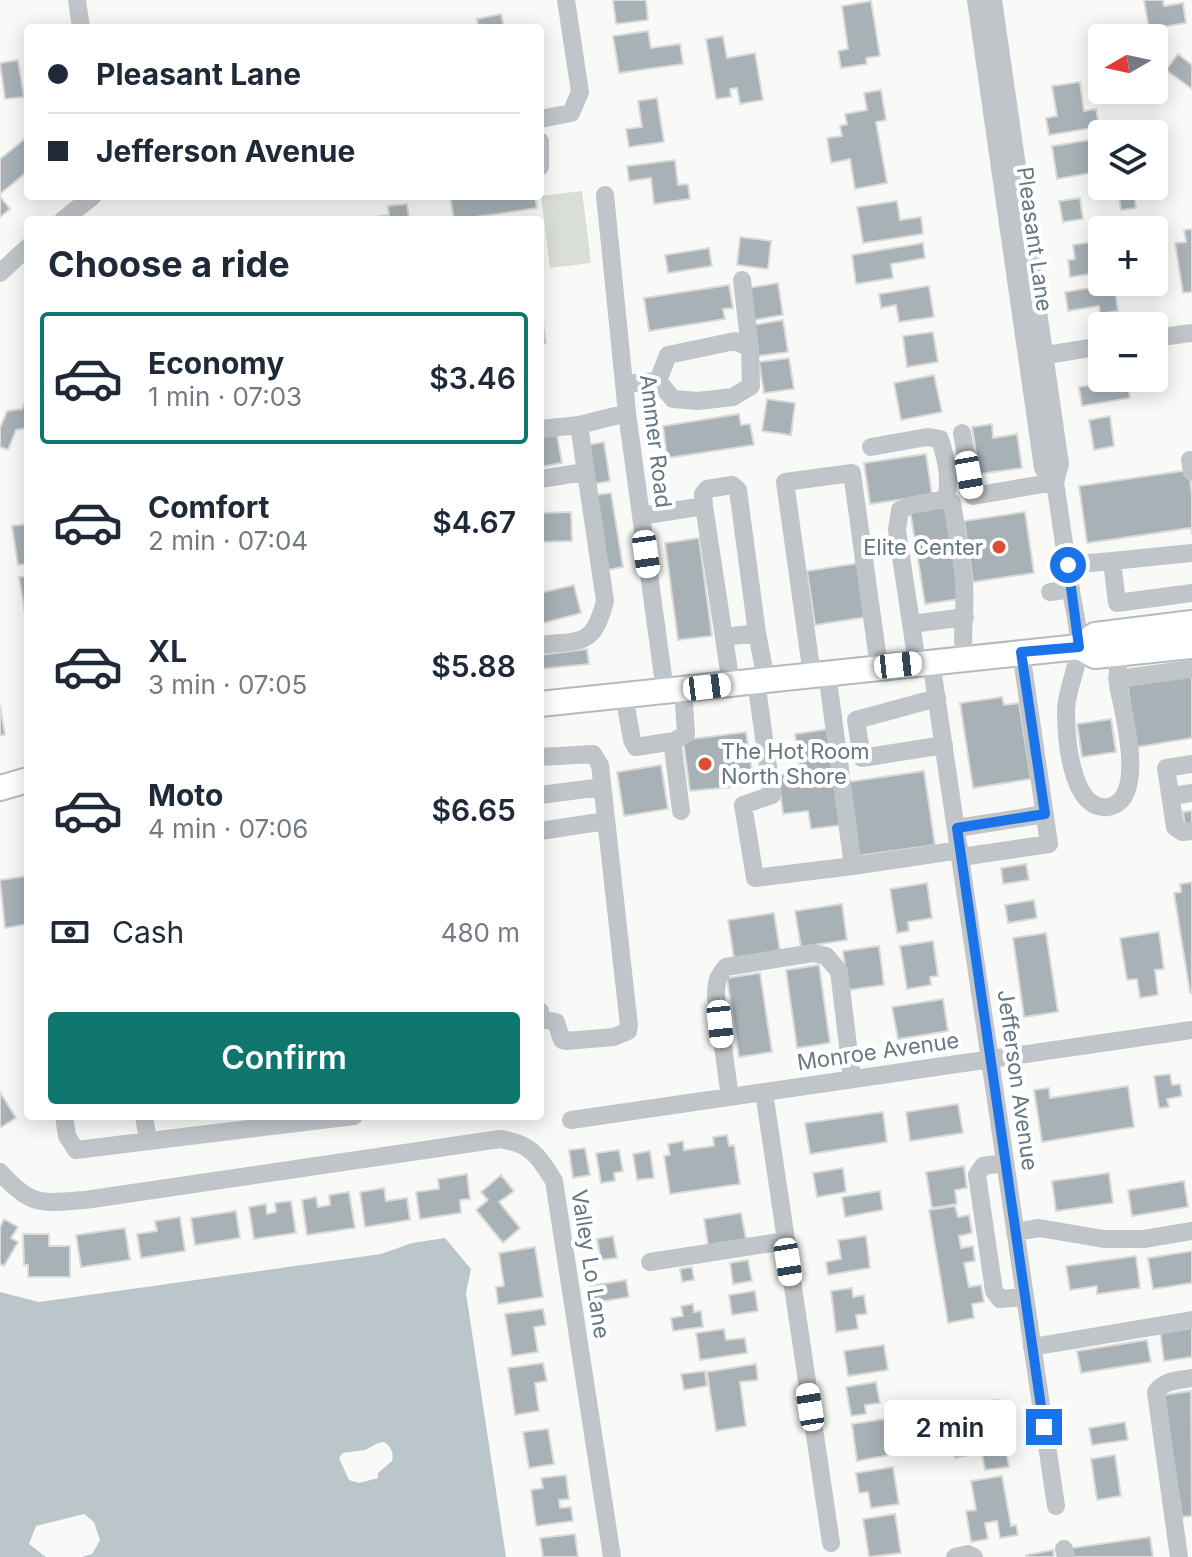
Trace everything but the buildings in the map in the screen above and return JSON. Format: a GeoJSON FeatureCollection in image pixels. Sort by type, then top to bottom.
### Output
{"type":"FeatureCollection","features":[{"type":"Feature","properties":{"kind":"main road"},"geometry":{"type":"LineString","coordinates":[[544,704],[1079,647],[1095,635],[1186,642]]}},
{"type":"Feature","properties":{"kind":"main road"},"geometry":{"type":"LineString","coordinates":[[1079,647],[1095,656],[1186,642]]}},
{"type":"Feature","properties":{"kind":"main road"},"geometry":{"type":"LineString","coordinates":[[0,788],[24,781]]}},
{"type":"Feature","properties":{"kind":"street"},"geometry":{"type":"LineString","coordinates":[[77,0],[80,24]]}},
{"type":"Feature","properties":{"kind":"street"},"geometry":{"type":"LineString","coordinates":[[544,118],[571,113],[580,92],[566,0]]}},
{"type":"Feature","properties":{"kind":"street","name":"Pleasant Lane"},"geometry":{"type":"LineString","coordinates":[[976,0],[989,12],[1036,356],[1043,468],[1055,482],[1079,647],[1066,709],[1074,775],[1080,793],[1095,805],[1110,807],[1129,790],[1131,762],[1117,679]]}},
{"type":"Feature","properties":{"kind":"street","name":"Ammer Road"},"geometry":{"type":"LineString","coordinates":[[605,195],[627,413],[641,516],[674,690],[687,727],[686,734],[674,741]]}},
{"type":"Feature","properties":{"kind":"street"},"geometry":{"type":"LineString","coordinates":[[68,216],[88,200]]}},
{"type":"Feature","properties":{"kind":"street"},"geometry":{"type":"LineString","coordinates":[[0,273],[24,251]]}},
{"type":"Feature","properties":{"kind":"street"},"geometry":{"type":"LineString","coordinates":[[658,381],[673,399],[698,401],[733,397],[751,386],[742,280]]}},
{"type":"Feature","properties":{"kind":"street"},"geometry":{"type":"LineString","coordinates":[[1168,336],[1192,333]]}},
{"type":"Feature","properties":{"kind":"street"},"geometry":{"type":"LineString","coordinates":[[658,381],[668,355],[735,341],[750,348]]}},
{"type":"Feature","properties":{"kind":"street"},"geometry":{"type":"LineString","coordinates":[[1036,356],[1088,348]]}},
{"type":"Feature","properties":{"kind":"street"},"geometry":{"type":"LineString","coordinates":[[624,384],[658,381]]}},
{"type":"Feature","properties":{"kind":"street"},"geometry":{"type":"LineString","coordinates":[[544,429],[579,425],[627,413]]}},
{"type":"Feature","properties":{"kind":"street"},"geometry":{"type":"LineString","coordinates":[[544,645],[580,641],[592,635],[605,601],[579,425]]}},
{"type":"Feature","properties":{"kind":"street"},"geometry":{"type":"LineString","coordinates":[[962,433],[973,496],[1055,482]]}},
{"type":"Feature","properties":{"kind":"street"},"geometry":{"type":"LineString","coordinates":[[871,447],[927,437],[940,439],[949,486],[946,499],[952,503],[964,582],[965,617],[961,631],[964,658]]}},
{"type":"Feature","properties":{"kind":"street"},"geometry":{"type":"LineString","coordinates":[[544,478],[585,472]]}},
{"type":"Feature","properties":{"kind":"street"},"geometry":{"type":"LineString","coordinates":[[853,866],[785,482],[852,473],[879,667]]}},
{"type":"Feature","properties":{"kind":"street"},"geometry":{"type":"LineString","coordinates":[[731,684],[703,494],[707,489],[732,485],[738,490],[757,633],[772,795],[743,805],[755,878],[1049,844],[1021,652]]}},
{"type":"Feature","properties":{"kind":"street","name":"Jefferson Avenue"},"geometry":{"type":"LineString","coordinates":[[946,499],[900,510],[897,530],[912,624],[937,698],[1056,1506]]}},
{"type":"Feature","properties":{"kind":"street"},"geometry":{"type":"LineString","coordinates":[[641,516],[704,506]]}},
{"type":"Feature","properties":{"kind":"street"},"geometry":{"type":"LineString","coordinates":[[1068,565],[1192,553]]}},
{"type":"Feature","properties":{"kind":"street"},"geometry":{"type":"LineString","coordinates":[[1112,561],[1117,603],[1192,593]]}},
{"type":"Feature","properties":{"kind":"street"},"geometry":{"type":"LineString","coordinates":[[1050,592],[1071,589]]}},
{"type":"Feature","properties":{"kind":"street"},"geometry":{"type":"LineString","coordinates":[[1117,679],[1186,642],[1181,611],[1170,596]]}},
{"type":"Feature","properties":{"kind":"street"},"geometry":{"type":"LineString","coordinates":[[912,624],[965,617]]}},
{"type":"Feature","properties":{"kind":"street"},"geometry":{"type":"LineString","coordinates":[[724,637],[757,633]]}},
{"type":"Feature","properties":{"kind":"street"},"geometry":{"type":"LineString","coordinates":[[1117,679],[1118,654]]}},
{"type":"Feature","properties":{"kind":"street"},"geometry":{"type":"LineString","coordinates":[[624,695],[636,747],[674,741],[681,811]]}},
{"type":"Feature","properties":{"kind":"street"},"geometry":{"type":"LineString","coordinates":[[937,698],[856,720],[862,758],[944,745]]}},
{"type":"Feature","properties":{"kind":"street"},"geometry":{"type":"LineString","coordinates":[[544,757],[593,754],[600,765],[628,1031],[614,1037],[566,1041],[562,1040],[556,1022],[544,1020]]}},
{"type":"Feature","properties":{"kind":"street"},"geometry":{"type":"LineString","coordinates":[[1192,764],[1166,768],[1175,827],[1182,832],[1192,831]]}},
{"type":"Feature","properties":{"kind":"street"},"geometry":{"type":"LineString","coordinates":[[544,794],[602,787]]}},
{"type":"Feature","properties":{"kind":"street"},"geometry":{"type":"LineString","coordinates":[[1171,796],[1192,793]]}},
{"type":"Feature","properties":{"kind":"street"},"geometry":{"type":"LineString","coordinates":[[957,828],[1045,814]]}},
{"type":"Feature","properties":{"kind":"street"},"geometry":{"type":"LineString","coordinates":[[544,830],[606,821]]}},
{"type":"Feature","properties":{"kind":"street"},"geometry":{"type":"LineString","coordinates":[[730,1097],[716,996],[718,976],[726,967],[813,953],[826,956],[839,971],[852,1079]]}},
{"type":"Feature","properties":{"kind":"street","name":"Monroe Avenue"},"geometry":{"type":"LineString","coordinates":[[571,1120],[1192,1030]]}},
{"type":"Feature","properties":{"kind":"street"},"geometry":{"type":"LineString","coordinates":[[764,1092],[831,1543]]}},
{"type":"Feature","properties":{"kind":"street"},"geometry":{"type":"LineString","coordinates":[[65,1120],[67,1136],[76,1150],[274,1120]]}},
{"type":"Feature","properties":{"kind":"street"},"geometry":{"type":"LineString","coordinates":[[145,1120],[148,1141]]}},
{"type":"Feature","properties":{"kind":"street","name":"Valley Lo Lane"},"geometry":{"type":"LineString","coordinates":[[0,1172],[29,1199],[40,1203],[500,1139],[520,1142],[538,1155],[554,1181],[612,1557]]}},
{"type":"Feature","properties":{"kind":"street"},"geometry":{"type":"LineString","coordinates":[[1005,1163],[983,1166],[977,1175],[991,1277],[994,1291],[1000,1299],[1025,1297]]}},
{"type":"Feature","properties":{"kind":"street"},"geometry":{"type":"LineString","coordinates":[[1015,1232],[1039,1228],[1104,1239],[1144,1239],[1192,1231]]}},
{"type":"Feature","properties":{"kind":"street"},"geometry":{"type":"LineString","coordinates":[[650,1262],[785,1241]]}},
{"type":"Feature","properties":{"kind":"street"},"geometry":{"type":"LineString","coordinates":[[1032,1347],[1192,1320]]}},
{"type":"Feature","properties":{"kind":"street"},"geometry":{"type":"LineString","coordinates":[[1179,1557],[1156,1392],[1160,1386],[1171,1381],[1192,1378]]}},
{"type":"Feature","properties":{"kind":"street"},"geometry":{"type":"LineString","coordinates":[[955,1557],[968,1554],[974,1557]]}},
{"type":"Feature","properties":{"kind":"shaded area"},"geometry":{"type":"Polygon","coordinates":[[[582,191],[591,263],[550,268],[542,200],[544,196],[582,191]]]}},
{"type":"Feature","properties":{"kind":"shaded area"},"geometry":{"type":"Polygon","coordinates":[[[445,1238],[471,1269],[466,1293],[506,1557],[82,1557],[92,1554],[100,1540],[94,1522],[84,1514],[36,1526],[29,1544],[46,1557],[0,1557],[0,1292],[39,1302],[381,1254],[412,1243],[445,1238]],[[384,1442],[365,1450],[343,1453],[339,1458],[349,1480],[359,1483],[378,1478],[378,1473],[392,1461],[392,1452],[384,1442]]]}},
{"type":"Feature","properties":{"kind":"place","name":"Elite Center"},"geometry":{"type":"Point","coordinates":[999,547]}},
{"type":"Feature","properties":{"kind":"place","name":"The Hot Room North Shore"},"geometry":{"type":"Point","coordinates":[705,764]}},
{"type":"Feature","properties":{"kind":"route"},"geometry":{"type":"LineString","coordinates":[[1044,1427],[957,828],[1045,814],[1021,652],[1079,647],[1068,565]]}}]}
